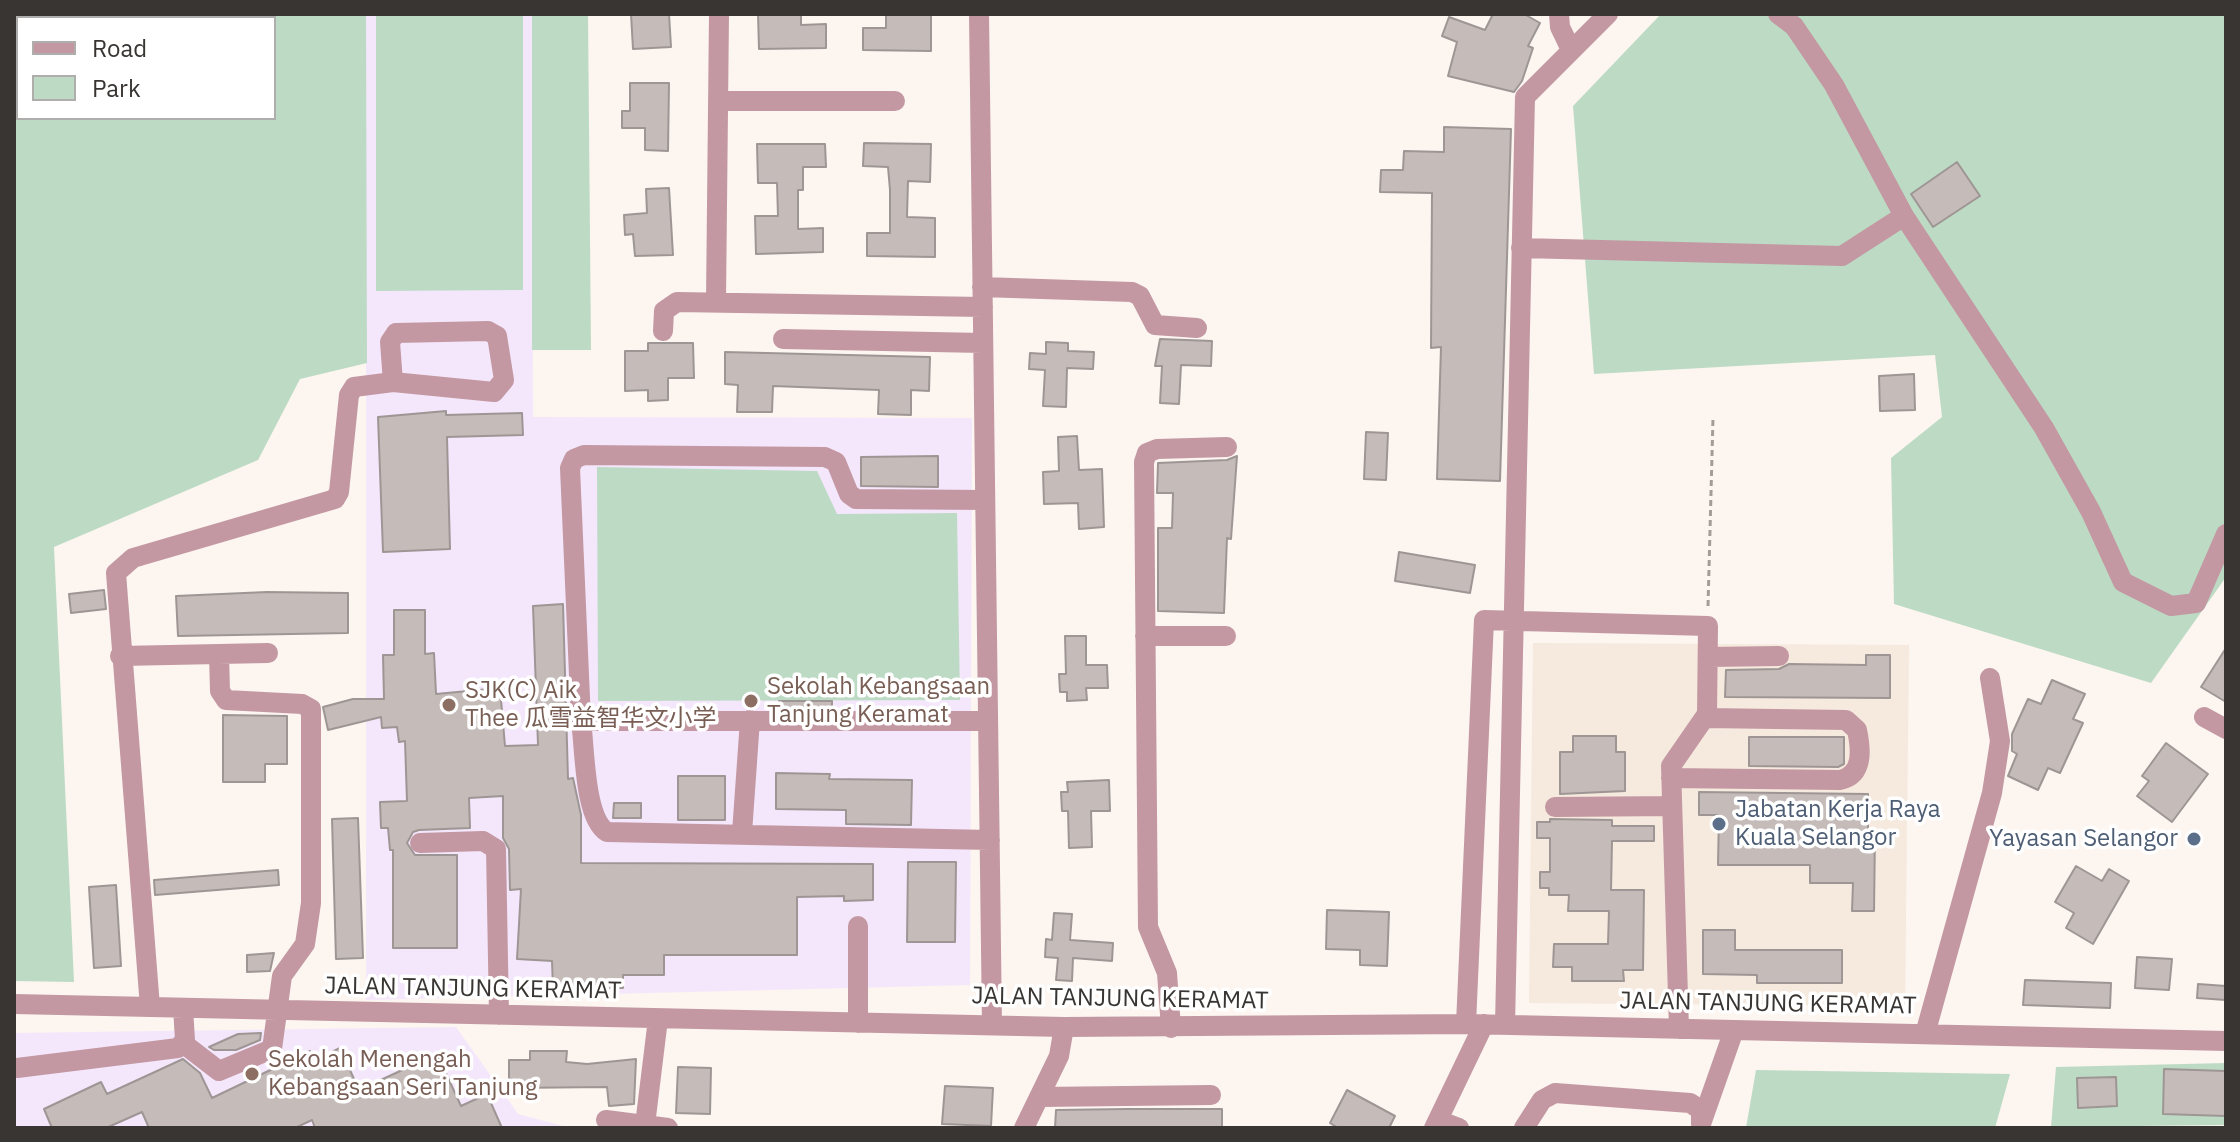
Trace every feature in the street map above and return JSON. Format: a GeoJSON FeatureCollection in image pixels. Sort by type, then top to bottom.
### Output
{"type":"FeatureCollection","features":[{"type":"Feature","properties":{"kind":"street"},"geometry":{"type":"LineString","coordinates":[[716,301],[719,14]]}},
{"type":"Feature","properties":{"kind":"street"},"geometry":{"type":"LineString","coordinates":[[979,14],[992,1024]]}},
{"type":"Feature","properties":{"kind":"street"},"geometry":{"type":"LineString","coordinates":[[1559,14],[1560,27],[1571,50]]}},
{"type":"Feature","properties":{"kind":"street"},"geometry":{"type":"LineString","coordinates":[[1505,1025],[1525,97],[1608,14]]}},
{"type":"Feature","properties":{"kind":"street"},"geometry":{"type":"LineString","coordinates":[[1778,14],[1794,26],[1834,85],[1904,216],[2044,428],[2091,512],[2123,582],[2171,606],[2196,603],[2226,534]]}},
{"type":"Feature","properties":{"kind":"street"},"geometry":{"type":"LineString","coordinates":[[719,101],[895,101]]}},
{"type":"Feature","properties":{"kind":"street"},"geometry":{"type":"LineString","coordinates":[[1521,248],[1842,256],[1904,216]]}},
{"type":"Feature","properties":{"kind":"street"},"geometry":{"type":"LineString","coordinates":[[663,331],[664,311],[671,303],[1132,292],[1140,296],[1155,325],[1197,328]]}},
{"type":"Feature","properties":{"kind":"street"},"geometry":{"type":"LineString","coordinates":[[150,1007],[114,580],[120,567],[133,558],[335,499],[339,492],[351,391],[359,386],[393,382],[499,390],[504,380],[497,336],[488,331],[396,333],[390,342],[393,382]]}},
{"type":"Feature","properties":{"kind":"street"},"geometry":{"type":"LineString","coordinates":[[783,339],[983,343]]}},
{"type":"Feature","properties":{"kind":"street"},"geometry":{"type":"LineString","coordinates":[[1171,1028],[1167,973],[1148,927],[1145,457],[1157,449],[1227,447]]}},
{"type":"Feature","properties":{"kind":"street"},"geometry":{"type":"LineString","coordinates":[[985,500],[856,499],[849,494],[836,462],[825,457],[579,456],[570,468],[581,721],[592,808],[601,829],[607,832],[990,840]]}},
{"type":"Feature","properties":{"kind":"street"},"geometry":{"type":"LineString","coordinates":[[1459,1128],[1436,1124],[1475,1024],[1484,620],[1708,626],[1706,718],[1675,757],[1671,778],[1679,1029]]}},
{"type":"Feature","properties":{"kind":"street"},"geometry":{"type":"LineString","coordinates":[[1145,636],[1226,636]]}},
{"type":"Feature","properties":{"kind":"street"},"geometry":{"type":"LineString","coordinates":[[120,656],[268,653]]}},
{"type":"Feature","properties":{"kind":"street"},"geometry":{"type":"LineString","coordinates":[[183,1008],[184,1044],[214,1070],[223,1071],[272,1049],[275,1010],[285,969],[305,944],[311,903],[313,714],[308,705],[302,704],[226,700],[220,691],[219,654]]}},
{"type":"Feature","properties":{"kind":"street"},"geometry":{"type":"LineString","coordinates":[[1708,657],[1779,656]]}},
{"type":"Feature","properties":{"kind":"street"},"geometry":{"type":"LineString","coordinates":[[1925,1034],[1992,793],[2000,741],[1990,678]]}},
{"type":"Feature","properties":{"kind":"street"},"geometry":{"type":"LineString","coordinates":[[2204,717],[2226,729]]}},
{"type":"Feature","properties":{"kind":"street"},"geometry":{"type":"LineString","coordinates":[[1671,778],[1840,780],[1854,774],[1858,768],[1857,730],[1846,720],[1706,718]]}},
{"type":"Feature","properties":{"kind":"street"},"geometry":{"type":"LineString","coordinates":[[742,833],[750,720]]}},
{"type":"Feature","properties":{"kind":"street"},"geometry":{"type":"LineString","coordinates":[[581,721],[988,721]]}},
{"type":"Feature","properties":{"kind":"street"},"geometry":{"type":"LineString","coordinates":[[1555,807],[1672,806]]}},
{"type":"Feature","properties":{"kind":"street"},"geometry":{"type":"LineString","coordinates":[[420,843],[483,841],[496,849],[499,1015]]}},
{"type":"Feature","properties":{"kind":"street"},"geometry":{"type":"LineString","coordinates":[[858,926],[858,1023]]}},
{"type":"Feature","properties":{"kind":"street","name":"JALAN TANJUNG KERAMAT"},"geometry":{"type":"LineString","coordinates":[[14,1004],[1064,1027],[1475,1024],[2226,1041]]}},
{"type":"Feature","properties":{"kind":"street"},"geometry":{"type":"LineString","coordinates":[[645,1125],[658,1019]]}},
{"type":"Feature","properties":{"kind":"street"},"geometry":{"type":"LineString","coordinates":[[1024,1128],[1059,1056],[1064,1027]]}},
{"type":"Feature","properties":{"kind":"street"},"geometry":{"type":"LineString","coordinates":[[1700,1126],[1734,1030]]}},
{"type":"Feature","properties":{"kind":"street"},"geometry":{"type":"LineString","coordinates":[[17,1068],[178,1048],[184,1044]]}},
{"type":"Feature","properties":{"kind":"street"},"geometry":{"type":"LineString","coordinates":[[1524,1128],[1542,1100],[1555,1093],[1690,1103],[1701,1110],[1700,1126]]}},
{"type":"Feature","properties":{"kind":"street"},"geometry":{"type":"LineString","coordinates":[[1039,1097],[1211,1095]]}},
{"type":"Feature","properties":{"kind":"street"},"geometry":{"type":"LineString","coordinates":[[606,1120],[668,1128]]}},
{"type":"Feature","properties":{"kind":"path"},"geometry":{"type":"LineString","coordinates":[[1708,626],[1713,418]]}},
{"type":"Feature","properties":{"kind":"shaded area","name":"Sekolah Kebangsaan Tanjung Keramat"},"geometry":{"type":"Polygon","coordinates":[[[366,14],[532,14],[533,417],[972,418],[970,985],[366,1000],[366,14]]]}},
{"type":"Feature","properties":{"kind":"shaded area","name":"Jabatan Kerja Raya Kuala Selangor"},"geometry":{"type":"Polygon","coordinates":[[[1533,643],[1909,645],[1905,1006],[1529,1003],[1533,643]]]}},
{"type":"Feature","properties":{"kind":"shaded area","name":"Sekolah Menengah Kebangsaan Seri Tanjung"},"geometry":{"type":"Polygon","coordinates":[[[456,1027],[518,1114],[571,1128],[14,1128],[14,1033],[456,1027]]]}},
{"type":"Feature","properties":{"kind":"green space"},"geometry":{"type":"Polygon","coordinates":[[[14,14],[366,14],[367,363],[300,379],[258,460],[54,547],[74,982],[14,981],[14,14]]]}},
{"type":"Feature","properties":{"kind":"green space"},"geometry":{"type":"Polygon","coordinates":[[[376,14],[523,14],[523,290],[376,291],[376,14]]]}},
{"type":"Feature","properties":{"kind":"green space"},"geometry":{"type":"Polygon","coordinates":[[[532,14],[588,14],[591,350],[532,350],[532,14]]]}},
{"type":"Feature","properties":{"kind":"green space"},"geometry":{"type":"Polygon","coordinates":[[[1661,14],[2226,14],[2226,577],[2151,683],[1894,604],[1891,458],[1942,417],[1935,355],[1594,374],[1573,106],[1661,14]]]}},
{"type":"Feature","properties":{"kind":"green space"},"geometry":{"type":"Polygon","coordinates":[[[597,467],[817,471],[837,514],[957,513],[960,700],[598,701],[597,467]]]}},
{"type":"Feature","properties":{"kind":"green space"},"geometry":{"type":"Polygon","coordinates":[[[2226,1063],[2226,1125],[2051,1127],[2056,1067],[2226,1063]]]}},
{"type":"Feature","properties":{"kind":"green space"},"geometry":{"type":"Polygon","coordinates":[[[1756,1070],[2010,1074],[1995,1128],[1746,1128],[1756,1070]]]}},
{"type":"Feature","properties":{"kind":"building"},"geometry":{"type":"Polygon","coordinates":[[[631,14],[669,14],[671,47],[633,49],[631,14]]]}},
{"type":"Feature","properties":{"kind":"building"},"geometry":{"type":"Polygon","coordinates":[[[758,14],[801,14],[801,25],[826,24],[826,48],[759,49],[758,14]]]}},
{"type":"Feature","properties":{"kind":"building"},"geometry":{"type":"Polygon","coordinates":[[[886,14],[931,14],[931,51],[863,50],[863,28],[886,28],[886,14]]]}},
{"type":"Feature","properties":{"kind":"building"},"geometry":{"type":"Polygon","coordinates":[[[1493,14],[1524,14],[1540,23],[1528,46],[1533,48],[1522,81],[1514,92],[1448,76],[1457,42],[1442,36],[1449,17],[1485,30],[1493,14]]]}},
{"type":"Feature","properties":{"kind":"building"},"geometry":{"type":"Polygon","coordinates":[[[630,83],[669,83],[668,151],[645,150],[645,128],[622,128],[622,111],[630,111],[630,83]]]}},
{"type":"Feature","properties":{"kind":"building"},"geometry":{"type":"Polygon","coordinates":[[[1444,127],[1511,129],[1500,481],[1437,479],[1441,347],[1431,348],[1432,193],[1380,192],[1381,170],[1403,170],[1404,151],[1444,152],[1444,127]]]}},
{"type":"Feature","properties":{"kind":"building"},"geometry":{"type":"Polygon","coordinates":[[[864,143],[931,144],[930,182],[908,181],[907,217],[935,218],[935,257],[867,256],[867,233],[890,233],[890,190],[888,167],[863,166],[864,143]]]}},
{"type":"Feature","properties":{"kind":"building"},"geometry":{"type":"Polygon","coordinates":[[[757,144],[825,144],[826,167],[803,167],[803,190],[798,190],[798,229],[823,228],[823,252],[756,254],[755,216],[778,216],[777,183],[758,183],[757,144]]]}},
{"type":"Feature","properties":{"kind":"building"},"geometry":{"type":"Polygon","coordinates":[[[1957,162],[1980,196],[1933,227],[1911,194],[1957,162]]]}},
{"type":"Feature","properties":{"kind":"building"},"geometry":{"type":"Polygon","coordinates":[[[669,188],[673,255],[635,256],[633,234],[625,235],[624,215],[647,213],[646,189],[669,188]]]}},
{"type":"Feature","properties":{"kind":"building"},"geometry":{"type":"Polygon","coordinates":[[[1160,339],[1212,341],[1211,366],[1181,365],[1179,404],[1160,403],[1162,366],[1155,366],[1160,339]]]}},
{"type":"Feature","properties":{"kind":"building"},"geometry":{"type":"Polygon","coordinates":[[[1046,342],[1068,343],[1068,351],[1094,352],[1093,369],[1067,368],[1066,407],[1043,406],[1045,370],[1029,369],[1030,353],[1046,354],[1046,342]]]}},
{"type":"Feature","properties":{"kind":"building"},"geometry":{"type":"Polygon","coordinates":[[[648,343],[693,343],[694,378],[668,378],[668,400],[648,401],[648,390],[625,391],[625,351],[648,351],[648,343]]]}},
{"type":"Feature","properties":{"kind":"building"},"geometry":{"type":"Polygon","coordinates":[[[725,352],[930,357],[929,391],[911,390],[911,415],[878,414],[879,390],[773,386],[772,412],[737,412],[738,385],[725,384],[725,352]]]}},
{"type":"Feature","properties":{"kind":"building"},"geometry":{"type":"Polygon","coordinates":[[[1914,374],[1915,410],[1880,411],[1879,376],[1914,374]]]}},
{"type":"Feature","properties":{"kind":"building"},"geometry":{"type":"Polygon","coordinates":[[[446,411],[446,415],[522,413],[523,435],[447,437],[450,549],[383,552],[378,417],[446,411]]]}},
{"type":"Feature","properties":{"kind":"building"},"geometry":{"type":"Polygon","coordinates":[[[1366,432],[1388,433],[1386,480],[1364,479],[1366,432]]]}},
{"type":"Feature","properties":{"kind":"building"},"geometry":{"type":"Polygon","coordinates":[[[1077,436],[1079,470],[1102,469],[1104,527],[1079,529],[1078,503],[1044,504],[1043,472],[1059,471],[1058,437],[1077,436]]]}},
{"type":"Feature","properties":{"kind":"building"},"geometry":{"type":"Polygon","coordinates":[[[938,456],[938,487],[861,486],[861,457],[938,456]]]}},
{"type":"Feature","properties":{"kind":"building"},"geometry":{"type":"Polygon","coordinates":[[[1237,456],[1231,539],[1227,538],[1224,613],[1158,611],[1158,528],[1172,528],[1173,493],[1157,493],[1158,463],[1227,460],[1237,456]]]}},
{"type":"Feature","properties":{"kind":"building"},"geometry":{"type":"Polygon","coordinates":[[[1399,552],[1475,565],[1470,593],[1395,581],[1399,552]]]}},
{"type":"Feature","properties":{"kind":"building"},"geometry":{"type":"Polygon","coordinates":[[[104,590],[106,609],[71,613],[69,594],[104,590]]]}},
{"type":"Feature","properties":{"kind":"building"},"geometry":{"type":"Polygon","coordinates":[[[267,592],[348,593],[348,633],[178,636],[176,596],[267,592]]]}},
{"type":"Feature","properties":{"kind":"building"},"geometry":{"type":"Polygon","coordinates":[[[563,604],[568,779],[573,778],[581,815],[581,863],[873,864],[873,900],[844,901],[844,896],[797,897],[797,955],[664,955],[664,975],[623,975],[623,988],[553,989],[552,961],[517,959],[521,889],[510,890],[509,849],[503,838],[503,796],[469,798],[470,828],[419,830],[413,832],[407,843],[415,855],[457,855],[457,948],[393,948],[393,850],[390,850],[388,828],[381,828],[380,802],[407,801],[405,741],[399,742],[397,727],[382,728],[381,717],[328,730],[323,707],[353,699],[384,699],[383,655],[394,655],[394,610],[425,610],[425,654],[434,653],[436,694],[500,688],[505,746],[538,745],[533,606],[563,604]]]}},
{"type":"Feature","properties":{"kind":"building"},"geometry":{"type":"Polygon","coordinates":[[[1065,636],[1086,636],[1086,665],[1107,665],[1108,688],[1086,688],[1087,700],[1067,701],[1067,692],[1060,692],[1059,674],[1066,674],[1065,636]]]}},
{"type":"Feature","properties":{"kind":"building"},"geometry":{"type":"Polygon","coordinates":[[[2226,648],[2226,702],[2201,687],[2226,648]]]}},
{"type":"Feature","properties":{"kind":"building"},"geometry":{"type":"Polygon","coordinates":[[[1866,655],[1890,655],[1890,698],[1725,697],[1726,670],[1779,669],[1789,664],[1866,665],[1866,655]]]}},
{"type":"Feature","properties":{"kind":"building"},"geometry":{"type":"Polygon","coordinates":[[[2052,680],[2085,694],[2073,719],[2083,723],[2060,773],[2048,768],[2038,790],[2008,776],[2017,754],[2012,751],[2012,734],[2028,699],[2041,704],[2052,680]]]}},
{"type":"Feature","properties":{"kind":"building"},"geometry":{"type":"Polygon","coordinates":[[[779,701],[832,701],[832,708],[779,708],[779,701]]]}},
{"type":"Feature","properties":{"kind":"building"},"geometry":{"type":"Polygon","coordinates":[[[223,715],[287,716],[287,764],[265,764],[265,782],[223,782],[223,715]]]}},
{"type":"Feature","properties":{"kind":"building"},"geometry":{"type":"Polygon","coordinates":[[[1573,736],[1616,736],[1616,752],[1625,752],[1625,791],[1560,794],[1560,752],[1573,752],[1573,736]]]}},
{"type":"Feature","properties":{"kind":"building"},"geometry":{"type":"Polygon","coordinates":[[[1749,737],[1844,737],[1844,764],[1838,767],[1749,766],[1749,737]]]}},
{"type":"Feature","properties":{"kind":"building"},"geometry":{"type":"Polygon","coordinates":[[[2166,743],[2208,774],[2172,822],[2137,796],[2149,781],[2142,776],[2166,743]]]}},
{"type":"Feature","properties":{"kind":"building"},"geometry":{"type":"Polygon","coordinates":[[[776,773],[830,774],[829,779],[912,780],[911,825],[846,824],[846,810],[776,809],[776,773]]]}},
{"type":"Feature","properties":{"kind":"building"},"geometry":{"type":"Polygon","coordinates":[[[678,776],[725,776],[725,820],[678,820],[678,776]]]}},
{"type":"Feature","properties":{"kind":"building"},"geometry":{"type":"Polygon","coordinates":[[[1109,780],[1110,811],[1091,811],[1092,847],[1069,848],[1068,811],[1062,811],[1061,792],[1068,792],[1067,782],[1109,780]]]}},
{"type":"Feature","properties":{"kind":"building"},"geometry":{"type":"Polygon","coordinates":[[[1699,792],[1868,794],[1868,832],[1875,832],[1874,911],[1852,911],[1853,883],[1810,883],[1810,865],[1718,865],[1719,815],[1699,815],[1699,792]]]}},
{"type":"Feature","properties":{"kind":"building"},"geometry":{"type":"Polygon","coordinates":[[[614,803],[641,803],[641,818],[613,818],[614,803]]]}},
{"type":"Feature","properties":{"kind":"building"},"geometry":{"type":"Polygon","coordinates":[[[358,818],[363,958],[336,959],[332,819],[358,818]]]}},
{"type":"Feature","properties":{"kind":"building"},"geometry":{"type":"Polygon","coordinates":[[[1550,819],[1612,820],[1612,826],[1654,826],[1654,841],[1612,841],[1611,890],[1644,890],[1643,970],[1623,970],[1624,981],[1572,981],[1572,967],[1553,967],[1554,944],[1608,944],[1609,911],[1568,911],[1569,895],[1549,895],[1549,888],[1540,888],[1540,872],[1550,872],[1550,838],[1537,838],[1537,822],[1550,822],[1550,819]]]}},
{"type":"Feature","properties":{"kind":"building"},"geometry":{"type":"Polygon","coordinates":[[[908,862],[956,862],[955,942],[907,942],[908,862]]]}},
{"type":"Feature","properties":{"kind":"building"},"geometry":{"type":"Polygon","coordinates":[[[2076,866],[2102,881],[2109,869],[2129,881],[2093,944],[2066,928],[2074,913],[2055,902],[2076,866]]]}},
{"type":"Feature","properties":{"kind":"building"},"geometry":{"type":"Polygon","coordinates":[[[278,870],[279,885],[155,895],[154,880],[278,870]]]}},
{"type":"Feature","properties":{"kind":"building"},"geometry":{"type":"Polygon","coordinates":[[[116,885],[121,966],[94,968],[89,887],[116,885]]]}},
{"type":"Feature","properties":{"kind":"building"},"geometry":{"type":"Polygon","coordinates":[[[1327,910],[1389,912],[1387,966],[1360,965],[1360,950],[1326,949],[1327,910]]]}},
{"type":"Feature","properties":{"kind":"building"},"geometry":{"type":"Polygon","coordinates":[[[1054,913],[1072,914],[1070,940],[1113,943],[1112,961],[1073,958],[1072,981],[1056,980],[1058,958],[1045,957],[1046,939],[1052,940],[1054,913]]]}},
{"type":"Feature","properties":{"kind":"building"},"geometry":{"type":"Polygon","coordinates":[[[1703,930],[1735,930],[1735,950],[1842,950],[1842,983],[1757,983],[1757,975],[1703,974],[1703,930]]]}},
{"type":"Feature","properties":{"kind":"building"},"geometry":{"type":"Polygon","coordinates":[[[274,953],[270,971],[247,972],[247,955],[274,953]]]}},
{"type":"Feature","properties":{"kind":"building"},"geometry":{"type":"Polygon","coordinates":[[[2137,957],[2172,959],[2169,990],[2135,988],[2137,957]]]}},
{"type":"Feature","properties":{"kind":"building"},"geometry":{"type":"Polygon","coordinates":[[[2025,980],[2111,983],[2110,1008],[2023,1005],[2025,980]]]}},
{"type":"Feature","properties":{"kind":"building"},"geometry":{"type":"Polygon","coordinates":[[[2198,984],[2226,986],[2226,1000],[2197,998],[2198,984]]]}},
{"type":"Feature","properties":{"kind":"building"},"geometry":{"type":"Polygon","coordinates":[[[261,1033],[260,1040],[236,1050],[214,1050],[209,1047],[238,1034],[261,1033]]]}},
{"type":"Feature","properties":{"kind":"building"},"geometry":{"type":"Polygon","coordinates":[[[340,1048],[359,1090],[437,1054],[461,1106],[487,1094],[502,1128],[315,1128],[312,1120],[295,1128],[149,1128],[142,1112],[106,1128],[52,1128],[44,1109],[101,1082],[107,1094],[183,1059],[200,1073],[212,1098],[310,1051],[315,1060],[340,1048]]]}},
{"type":"Feature","properties":{"kind":"building"},"geometry":{"type":"Polygon","coordinates":[[[530,1051],[567,1051],[566,1062],[587,1064],[636,1059],[634,1104],[609,1106],[607,1087],[509,1088],[509,1060],[530,1060],[530,1051]]]}},
{"type":"Feature","properties":{"kind":"building"},"geometry":{"type":"Polygon","coordinates":[[[678,1067],[711,1068],[710,1114],[676,1113],[678,1067]]]}},
{"type":"Feature","properties":{"kind":"building"},"geometry":{"type":"Polygon","coordinates":[[[2164,1069],[2226,1071],[2226,1116],[2163,1114],[2164,1069]]]}},
{"type":"Feature","properties":{"kind":"building"},"geometry":{"type":"Polygon","coordinates":[[[2116,1077],[2117,1106],[2078,1108],[2077,1078],[2116,1077]]]}},
{"type":"Feature","properties":{"kind":"building"},"geometry":{"type":"Polygon","coordinates":[[[945,1086],[993,1088],[991,1126],[942,1124],[945,1086]]]}},
{"type":"Feature","properties":{"kind":"building"},"geometry":{"type":"Polygon","coordinates":[[[1347,1090],[1395,1116],[1389,1128],[1338,1128],[1330,1123],[1347,1090]]]}},
{"type":"Feature","properties":{"kind":"building"},"geometry":{"type":"Polygon","coordinates":[[[1222,1109],[1222,1128],[1055,1128],[1056,1110],[1222,1109]]]}},
{"type":"Feature","properties":{"kind":"place","name":"Sekolah Kebangsaan Tanjung Keramat"},"geometry":{"type":"Point","coordinates":[751,701]}},
{"type":"Feature","properties":{"kind":"place","name":"SJK(C) Aik Thee 瓜雪益智华文小学"},"geometry":{"type":"Point","coordinates":[449,705]}},
{"type":"Feature","properties":{"kind":"place","name":"Jabatan Kerja Raya Kuala Selangor"},"geometry":{"type":"Point","coordinates":[1719,824]}},
{"type":"Feature","properties":{"kind":"place","name":"Yayasan Selangor"},"geometry":{"type":"Point","coordinates":[2194,839]}},
{"type":"Feature","properties":{"kind":"place","name":"Sekolah Menengah Kebangsaan Seri Tanjung"},"geometry":{"type":"Point","coordinates":[252,1074]}}]}
